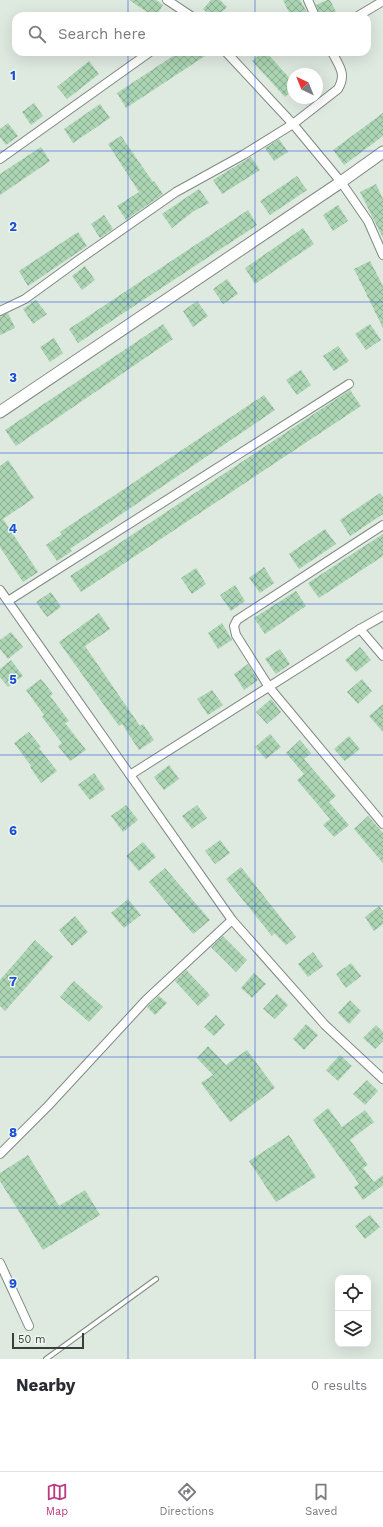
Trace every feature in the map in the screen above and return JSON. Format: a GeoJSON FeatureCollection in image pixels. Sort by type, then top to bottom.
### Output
{"type":"FeatureCollection","features":[{"type":"Feature","properties":{"kind":"street"},"geometry":{"type":"LineString","coordinates":[[167,0],[185,12]]}},
{"type":"Feature","properties":{"kind":"street"},"geometry":{"type":"LineString","coordinates":[[308,0],[313,12]]}},
{"type":"Feature","properties":{"kind":"street"},"geometry":{"type":"LineString","coordinates":[[365,12],[383,2]]}},
{"type":"Feature","properties":{"kind":"street"},"geometry":{"type":"LineString","coordinates":[[1,155],[144,56]]}},
{"type":"Feature","properties":{"kind":"street"},"geometry":{"type":"LineString","coordinates":[[230,56],[293,124],[341,182],[368,222],[383,255]]}},
{"type":"Feature","properties":{"kind":"street"},"geometry":{"type":"LineString","coordinates":[[0,312],[25,299],[176,192],[293,124],[338,89],[342,82],[343,73],[334,56]]}},
{"type":"Feature","properties":{"kind":"street"},"geometry":{"type":"LineString","coordinates":[[0,412],[341,182],[383,152]]}},
{"type":"Feature","properties":{"kind":"street"},"geometry":{"type":"LineString","coordinates":[[8,601],[350,384]]}},
{"type":"Feature","properties":{"kind":"street"},"geometry":{"type":"LineString","coordinates":[[383,525],[237,620],[234,626],[236,635],[269,687],[383,824]]}},
{"type":"Feature","properties":{"kind":"street"},"geometry":{"type":"LineString","coordinates":[[0,590],[232,920],[325,1025],[383,1079]]}},
{"type":"Feature","properties":{"kind":"street"},"geometry":{"type":"LineString","coordinates":[[130,775],[360,629],[383,616]]}},
{"type":"Feature","properties":{"kind":"street"},"geometry":{"type":"LineString","coordinates":[[360,629],[383,656]]}},
{"type":"Feature","properties":{"kind":"street"},"geometry":{"type":"LineString","coordinates":[[0,1154],[48,1106],[146,1000],[232,920]]}},
{"type":"Feature","properties":{"kind":"street"},"geometry":{"type":"LineString","coordinates":[[0,1264],[29,1326]]}},
{"type":"Feature","properties":{"kind":"lane"},"geometry":{"type":"LineString","coordinates":[[46,1359],[156,1278]]}},
{"type":"Feature","properties":{"kind":"building"},"geometry":{"type":"Polygon","coordinates":[[[129,0],[156,0],[163,5],[159,12],[147,12],[129,0]]]}},
{"type":"Feature","properties":{"kind":"building"},"geometry":{"type":"Polygon","coordinates":[[[211,0],[220,0],[227,7],[222,12],[206,12],[203,9],[211,0]]]}},
{"type":"Feature","properties":{"kind":"building"},"geometry":{"type":"Polygon","coordinates":[[[283,0],[300,0],[307,12],[289,12],[283,0]]]}},
{"type":"Feature","properties":{"kind":"building"},"geometry":{"type":"Polygon","coordinates":[[[330,0],[336,12],[319,12],[316,5],[330,0]]]}},
{"type":"Feature","properties":{"kind":"building"},"geometry":{"type":"Polygon","coordinates":[[[173,56],[205,56],[126,108],[117,93],[173,56]]]}},
{"type":"Feature","properties":{"kind":"building"},"geometry":{"type":"Polygon","coordinates":[[[258,56],[270,56],[287,75],[287,95],[285,97],[252,61],[258,56]]]}},
{"type":"Feature","properties":{"kind":"building"},"geometry":{"type":"Polygon","coordinates":[[[89,61],[99,74],[67,99],[57,87],[89,61]]]}},
{"type":"Feature","properties":{"kind":"building"},"geometry":{"type":"Polygon","coordinates":[[[34,103],[43,116],[31,125],[22,112],[34,103]]]}},
{"type":"Feature","properties":{"kind":"building"},"geometry":{"type":"Polygon","coordinates":[[[100,104],[110,118],[73,143],[64,129],[100,104]]]}},
{"type":"Feature","properties":{"kind":"building"},"geometry":{"type":"Polygon","coordinates":[[[383,113],[383,136],[344,165],[333,150],[383,113]]]}},
{"type":"Feature","properties":{"kind":"building"},"geometry":{"type":"Polygon","coordinates":[[[8,123],[18,136],[6,145],[0,137],[0,129],[8,123]]]}},
{"type":"Feature","properties":{"kind":"building"},"geometry":{"type":"Polygon","coordinates":[[[121,136],[163,194],[126,220],[117,206],[139,192],[108,144],[121,136]]]}},
{"type":"Feature","properties":{"kind":"building"},"geometry":{"type":"Polygon","coordinates":[[[279,139],[288,152],[274,161],[265,148],[279,139]]]}},
{"type":"Feature","properties":{"kind":"building"},"geometry":{"type":"Polygon","coordinates":[[[41,147],[50,161],[0,195],[0,174],[41,147]]]}},
{"type":"Feature","properties":{"kind":"building"},"geometry":{"type":"Polygon","coordinates":[[[251,157],[260,170],[222,194],[213,180],[251,157]]]}},
{"type":"Feature","properties":{"kind":"building"},"geometry":{"type":"Polygon","coordinates":[[[297,176],[307,190],[270,215],[260,201],[297,176]]]}},
{"type":"Feature","properties":{"kind":"building"},"geometry":{"type":"Polygon","coordinates":[[[376,184],[383,199],[383,238],[360,192],[376,184]]]}},
{"type":"Feature","properties":{"kind":"building"},"geometry":{"type":"Polygon","coordinates":[[[199,189],[209,203],[194,211],[172,228],[162,214],[199,189]]]}},
{"type":"Feature","properties":{"kind":"building"},"geometry":{"type":"Polygon","coordinates":[[[338,205],[348,221],[333,231],[323,215],[338,205]]]}},
{"type":"Feature","properties":{"kind":"building"},"geometry":{"type":"Polygon","coordinates":[[[248,210],[257,225],[78,343],[69,329],[248,210]]]}},
{"type":"Feature","properties":{"kind":"building"},"geometry":{"type":"Polygon","coordinates":[[[104,215],[113,229],[100,238],[91,224],[104,215]]]}},
{"type":"Feature","properties":{"kind":"building"},"geometry":{"type":"Polygon","coordinates":[[[303,228],[314,244],[255,284],[245,268],[303,228]]]}},
{"type":"Feature","properties":{"kind":"building"},"geometry":{"type":"Polygon","coordinates":[[[78,232],[87,246],[28,286],[19,271],[78,232]]]}},
{"type":"Feature","properties":{"kind":"building"},"geometry":{"type":"Polygon","coordinates":[[[370,261],[383,286],[383,328],[354,269],[370,261]]]}},
{"type":"Feature","properties":{"kind":"building"},"geometry":{"type":"Polygon","coordinates":[[[85,266],[95,280],[82,290],[72,276],[85,266]]]}},
{"type":"Feature","properties":{"kind":"building"},"geometry":{"type":"Polygon","coordinates":[[[227,279],[238,294],[223,304],[213,289],[227,279]]]}},
{"type":"Feature","properties":{"kind":"building"},"geometry":{"type":"Polygon","coordinates":[[[36,300],[47,314],[33,324],[23,309],[36,300]]]}},
{"type":"Feature","properties":{"kind":"building"},"geometry":{"type":"Polygon","coordinates":[[[197,301],[208,316],[193,327],[183,311],[197,301]]]}},
{"type":"Feature","properties":{"kind":"building"},"geometry":{"type":"Polygon","coordinates":[[[8,313],[15,328],[0,335],[0,316],[8,313]]]}},
{"type":"Feature","properties":{"kind":"building"},"geometry":{"type":"Polygon","coordinates":[[[163,324],[173,339],[16,446],[5,430],[163,324]]]}},
{"type":"Feature","properties":{"kind":"building"},"geometry":{"type":"Polygon","coordinates":[[[370,324],[381,340],[366,350],[355,334],[370,324]]]}},
{"type":"Feature","properties":{"kind":"building"},"geometry":{"type":"Polygon","coordinates":[[[54,338],[63,353],[50,362],[40,347],[54,338]]]}},
{"type":"Feature","properties":{"kind":"building"},"geometry":{"type":"Polygon","coordinates":[[[338,346],[349,361],[334,371],[323,356],[338,346]]]}},
{"type":"Feature","properties":{"kind":"building"},"geometry":{"type":"Polygon","coordinates":[[[301,370],[311,385],[297,395],[286,380],[301,370]]]}},
{"type":"Feature","properties":{"kind":"building"},"geometry":{"type":"Polygon","coordinates":[[[350,390],[361,406],[81,592],[70,576],[350,390]]]}},
{"type":"Feature","properties":{"kind":"building"},"geometry":{"type":"Polygon","coordinates":[[[264,395],[275,410],[70,549],[72,551],[57,561],[46,545],[62,534],[60,532],[264,395]]]}},
{"type":"Feature","properties":{"kind":"building"},"geometry":{"type":"Polygon","coordinates":[[[8,460],[34,498],[3,519],[38,572],[23,582],[0,547],[0,466],[8,460]]]}},
{"type":"Feature","properties":{"kind":"building"},"geometry":{"type":"Polygon","coordinates":[[[380,493],[383,497],[383,514],[350,536],[340,520],[380,493]]]}},
{"type":"Feature","properties":{"kind":"building"},"geometry":{"type":"Polygon","coordinates":[[[325,529],[336,544],[299,569],[289,554],[325,529]]]}},
{"type":"Feature","properties":{"kind":"building"},"geometry":{"type":"Polygon","coordinates":[[[383,534],[383,556],[319,598],[308,583],[383,534]]]}},
{"type":"Feature","properties":{"kind":"building"},"geometry":{"type":"Polygon","coordinates":[[[264,567],[274,583],[260,593],[249,578],[264,567]]]}},
{"type":"Feature","properties":{"kind":"building"},"geometry":{"type":"Polygon","coordinates":[[[196,568],[206,584],[192,594],[181,578],[196,568]]]}},
{"type":"Feature","properties":{"kind":"building"},"geometry":{"type":"Polygon","coordinates":[[[235,585],[245,601],[231,611],[220,595],[235,585]]]}},
{"type":"Feature","properties":{"kind":"building"},"geometry":{"type":"Polygon","coordinates":[[[296,591],[306,606],[265,634],[254,618],[296,591]]]}},
{"type":"Feature","properties":{"kind":"building"},"geometry":{"type":"Polygon","coordinates":[[[51,592],[61,607],[47,617],[36,602],[51,592]]]}},
{"type":"Feature","properties":{"kind":"building"},"geometry":{"type":"Polygon","coordinates":[[[99,613],[110,629],[85,646],[140,726],[143,724],[154,740],[139,750],[122,724],[119,726],[59,642],[99,613]]]}},
{"type":"Feature","properties":{"kind":"building"},"geometry":{"type":"Polygon","coordinates":[[[222,623],[232,640],[218,649],[208,633],[222,623]]]}},
{"type":"Feature","properties":{"kind":"building"},"geometry":{"type":"Polygon","coordinates":[[[11,632],[23,647],[8,659],[0,649],[0,640],[11,632]]]}},
{"type":"Feature","properties":{"kind":"building"},"geometry":{"type":"Polygon","coordinates":[[[360,647],[371,660],[356,672],[345,660],[360,647]]]}},
{"type":"Feature","properties":{"kind":"building"},"geometry":{"type":"Polygon","coordinates":[[[280,649],[290,664],[276,674],[265,659],[280,649]]]}},
{"type":"Feature","properties":{"kind":"building"},"geometry":{"type":"Polygon","coordinates":[[[11,660],[23,676],[8,687],[0,677],[0,669],[11,660]]]}},
{"type":"Feature","properties":{"kind":"building"},"geometry":{"type":"Polygon","coordinates":[[[248,664],[258,680],[244,690],[234,674],[248,664]]]}},
{"type":"Feature","properties":{"kind":"building"},"geometry":{"type":"Polygon","coordinates":[[[41,679],[53,694],[50,696],[69,721],[65,723],[86,750],[70,761],[58,746],[62,743],[42,717],[44,715],[26,690],[41,679]]]}},
{"type":"Feature","properties":{"kind":"building"},"geometry":{"type":"Polygon","coordinates":[[[362,679],[372,691],[358,704],[347,692],[362,679]]]}},
{"type":"Feature","properties":{"kind":"building"},"geometry":{"type":"Polygon","coordinates":[[[212,690],[223,705],[208,715],[197,699],[212,690]]]}},
{"type":"Feature","properties":{"kind":"building"},"geometry":{"type":"Polygon","coordinates":[[[271,699],[281,712],[267,724],[256,712],[271,699]]]}},
{"type":"Feature","properties":{"kind":"building"},"geometry":{"type":"Polygon","coordinates":[[[383,704],[383,732],[369,716],[383,704]]]}},
{"type":"Feature","properties":{"kind":"building"},"geometry":{"type":"Polygon","coordinates":[[[29,732],[41,747],[39,748],[57,771],[41,783],[30,767],[31,766],[14,743],[29,732]]]}},
{"type":"Feature","properties":{"kind":"building"},"geometry":{"type":"Polygon","coordinates":[[[270,734],[281,747],[266,759],[255,747],[270,734]]]}},
{"type":"Feature","properties":{"kind":"building"},"geometry":{"type":"Polygon","coordinates":[[[349,736],[360,749],[345,761],[334,749],[349,736]]]}},
{"type":"Feature","properties":{"kind":"building"},"geometry":{"type":"Polygon","coordinates":[[[300,740],[311,753],[304,759],[336,796],[329,802],[349,825],[334,837],[323,825],[330,819],[297,780],[304,774],[286,753],[300,740]]]}},
{"type":"Feature","properties":{"kind":"building"},"geometry":{"type":"Polygon","coordinates":[[[169,765],[179,779],[164,790],[154,777],[169,765]]]}},
{"type":"Feature","properties":{"kind":"building"},"geometry":{"type":"Polygon","coordinates":[[[94,773],[105,789],[90,800],[78,785],[94,773]]]}},
{"type":"Feature","properties":{"kind":"building"},"geometry":{"type":"Polygon","coordinates":[[[126,805],[138,820],[123,832],[111,816],[126,805]]]}},
{"type":"Feature","properties":{"kind":"building"},"geometry":{"type":"Polygon","coordinates":[[[197,805],[207,818],[192,829],[182,816],[197,805]]]}},
{"type":"Feature","properties":{"kind":"building"},"geometry":{"type":"Polygon","coordinates":[[[368,816],[383,833],[383,863],[354,829],[368,816]]]}},
{"type":"Feature","properties":{"kind":"building"},"geometry":{"type":"Polygon","coordinates":[[[220,840],[230,853],[215,864],[205,851],[220,840]]]}},
{"type":"Feature","properties":{"kind":"building"},"geometry":{"type":"Polygon","coordinates":[[[143,842],[156,857],[139,871],[126,856],[143,842]]]}},
{"type":"Feature","properties":{"kind":"building"},"geometry":{"type":"Polygon","coordinates":[[[241,867],[296,937],[286,945],[274,933],[272,936],[226,879],[241,867]]]}},
{"type":"Feature","properties":{"kind":"building"},"geometry":{"type":"Polygon","coordinates":[[[165,868],[210,920],[193,934],[149,882],[165,868]]]}},
{"type":"Feature","properties":{"kind":"building"},"geometry":{"type":"Polygon","coordinates":[[[128,899],[141,915],[124,928],[111,913],[128,899]]]}},
{"type":"Feature","properties":{"kind":"building"},"geometry":{"type":"Polygon","coordinates":[[[379,906],[383,911],[383,924],[374,931],[365,917],[379,906]]]}},
{"type":"Feature","properties":{"kind":"building"},"geometry":{"type":"Polygon","coordinates":[[[75,916],[88,932],[72,946],[59,930],[75,916]]]}},
{"type":"Feature","properties":{"kind":"building"},"geometry":{"type":"Polygon","coordinates":[[[223,936],[247,960],[236,972],[211,947],[223,936]]]}},
{"type":"Feature","properties":{"kind":"building"},"geometry":{"type":"Polygon","coordinates":[[[35,940],[53,957],[5,1011],[0,1006],[0,980],[35,940]]]}},
{"type":"Feature","properties":{"kind":"building"},"geometry":{"type":"Polygon","coordinates":[[[313,952],[323,966],[308,977],[298,964],[313,952]]]}},
{"type":"Feature","properties":{"kind":"building"},"geometry":{"type":"Polygon","coordinates":[[[351,963],[361,976],[346,988],[336,974],[351,963]]]}},
{"type":"Feature","properties":{"kind":"building"},"geometry":{"type":"Polygon","coordinates":[[[186,970],[210,995],[198,1006],[175,981],[186,970]]]}},
{"type":"Feature","properties":{"kind":"building"},"geometry":{"type":"Polygon","coordinates":[[[254,973],[266,984],[252,998],[241,988],[254,973]]]}},
{"type":"Feature","properties":{"kind":"building"},"geometry":{"type":"Polygon","coordinates":[[[74,981],[103,1007],[89,1022],[60,997],[74,981]]]}},
{"type":"Feature","properties":{"kind":"building"},"geometry":{"type":"Polygon","coordinates":[[[277,994],[288,1005],[275,1019],[263,1009],[277,994]]]}},
{"type":"Feature","properties":{"kind":"building"},"geometry":{"type":"Polygon","coordinates":[[[159,996],[167,1003],[155,1015],[147,1007],[159,996]]]}},
{"type":"Feature","properties":{"kind":"building"},"geometry":{"type":"Polygon","coordinates":[[[350,1000],[361,1011],[349,1024],[338,1013],[350,1000]]]}},
{"type":"Feature","properties":{"kind":"building"},"geometry":{"type":"Polygon","coordinates":[[[216,1015],[225,1025],[214,1036],[204,1027],[216,1015]]]}},
{"type":"Feature","properties":{"kind":"building"},"geometry":{"type":"Polygon","coordinates":[[[306,1024],[318,1035],[304,1050],[293,1039],[306,1024]]]}},
{"type":"Feature","properties":{"kind":"building"},"geometry":{"type":"Polygon","coordinates":[[[376,1025],[383,1032],[383,1041],[375,1049],[363,1038],[376,1025]]]}},
{"type":"Feature","properties":{"kind":"building"},"geometry":{"type":"Polygon","coordinates":[[[208,1046],[226,1065],[247,1050],[275,1088],[230,1122],[201,1083],[213,1075],[197,1058],[208,1046]]]}},
{"type":"Feature","properties":{"kind":"building"},"geometry":{"type":"Polygon","coordinates":[[[340,1055],[352,1066],[338,1081],[326,1070],[340,1055]]]}},
{"type":"Feature","properties":{"kind":"building"},"geometry":{"type":"Polygon","coordinates":[[[367,1080],[378,1091],[365,1105],[353,1094],[367,1080]]]}},
{"type":"Feature","properties":{"kind":"building"},"geometry":{"type":"Polygon","coordinates":[[[328,1108],[342,1127],[365,1110],[374,1122],[350,1140],[368,1165],[363,1168],[374,1182],[383,1175],[383,1185],[363,1200],[354,1187],[359,1184],[313,1120],[328,1108]]]}},
{"type":"Feature","properties":{"kind":"building"},"geometry":{"type":"Polygon","coordinates":[[[289,1135],[316,1177],[276,1202],[249,1161],[289,1135]]]}},
{"type":"Feature","properties":{"kind":"building"},"geometry":{"type":"Polygon","coordinates":[[[28,1155],[59,1206],[85,1190],[100,1215],[43,1250],[0,1181],[0,1173],[28,1155]]]}},
{"type":"Feature","properties":{"kind":"building"},"geometry":{"type":"Polygon","coordinates":[[[370,1215],[380,1227],[365,1239],[355,1226],[370,1215]]]}}]}
